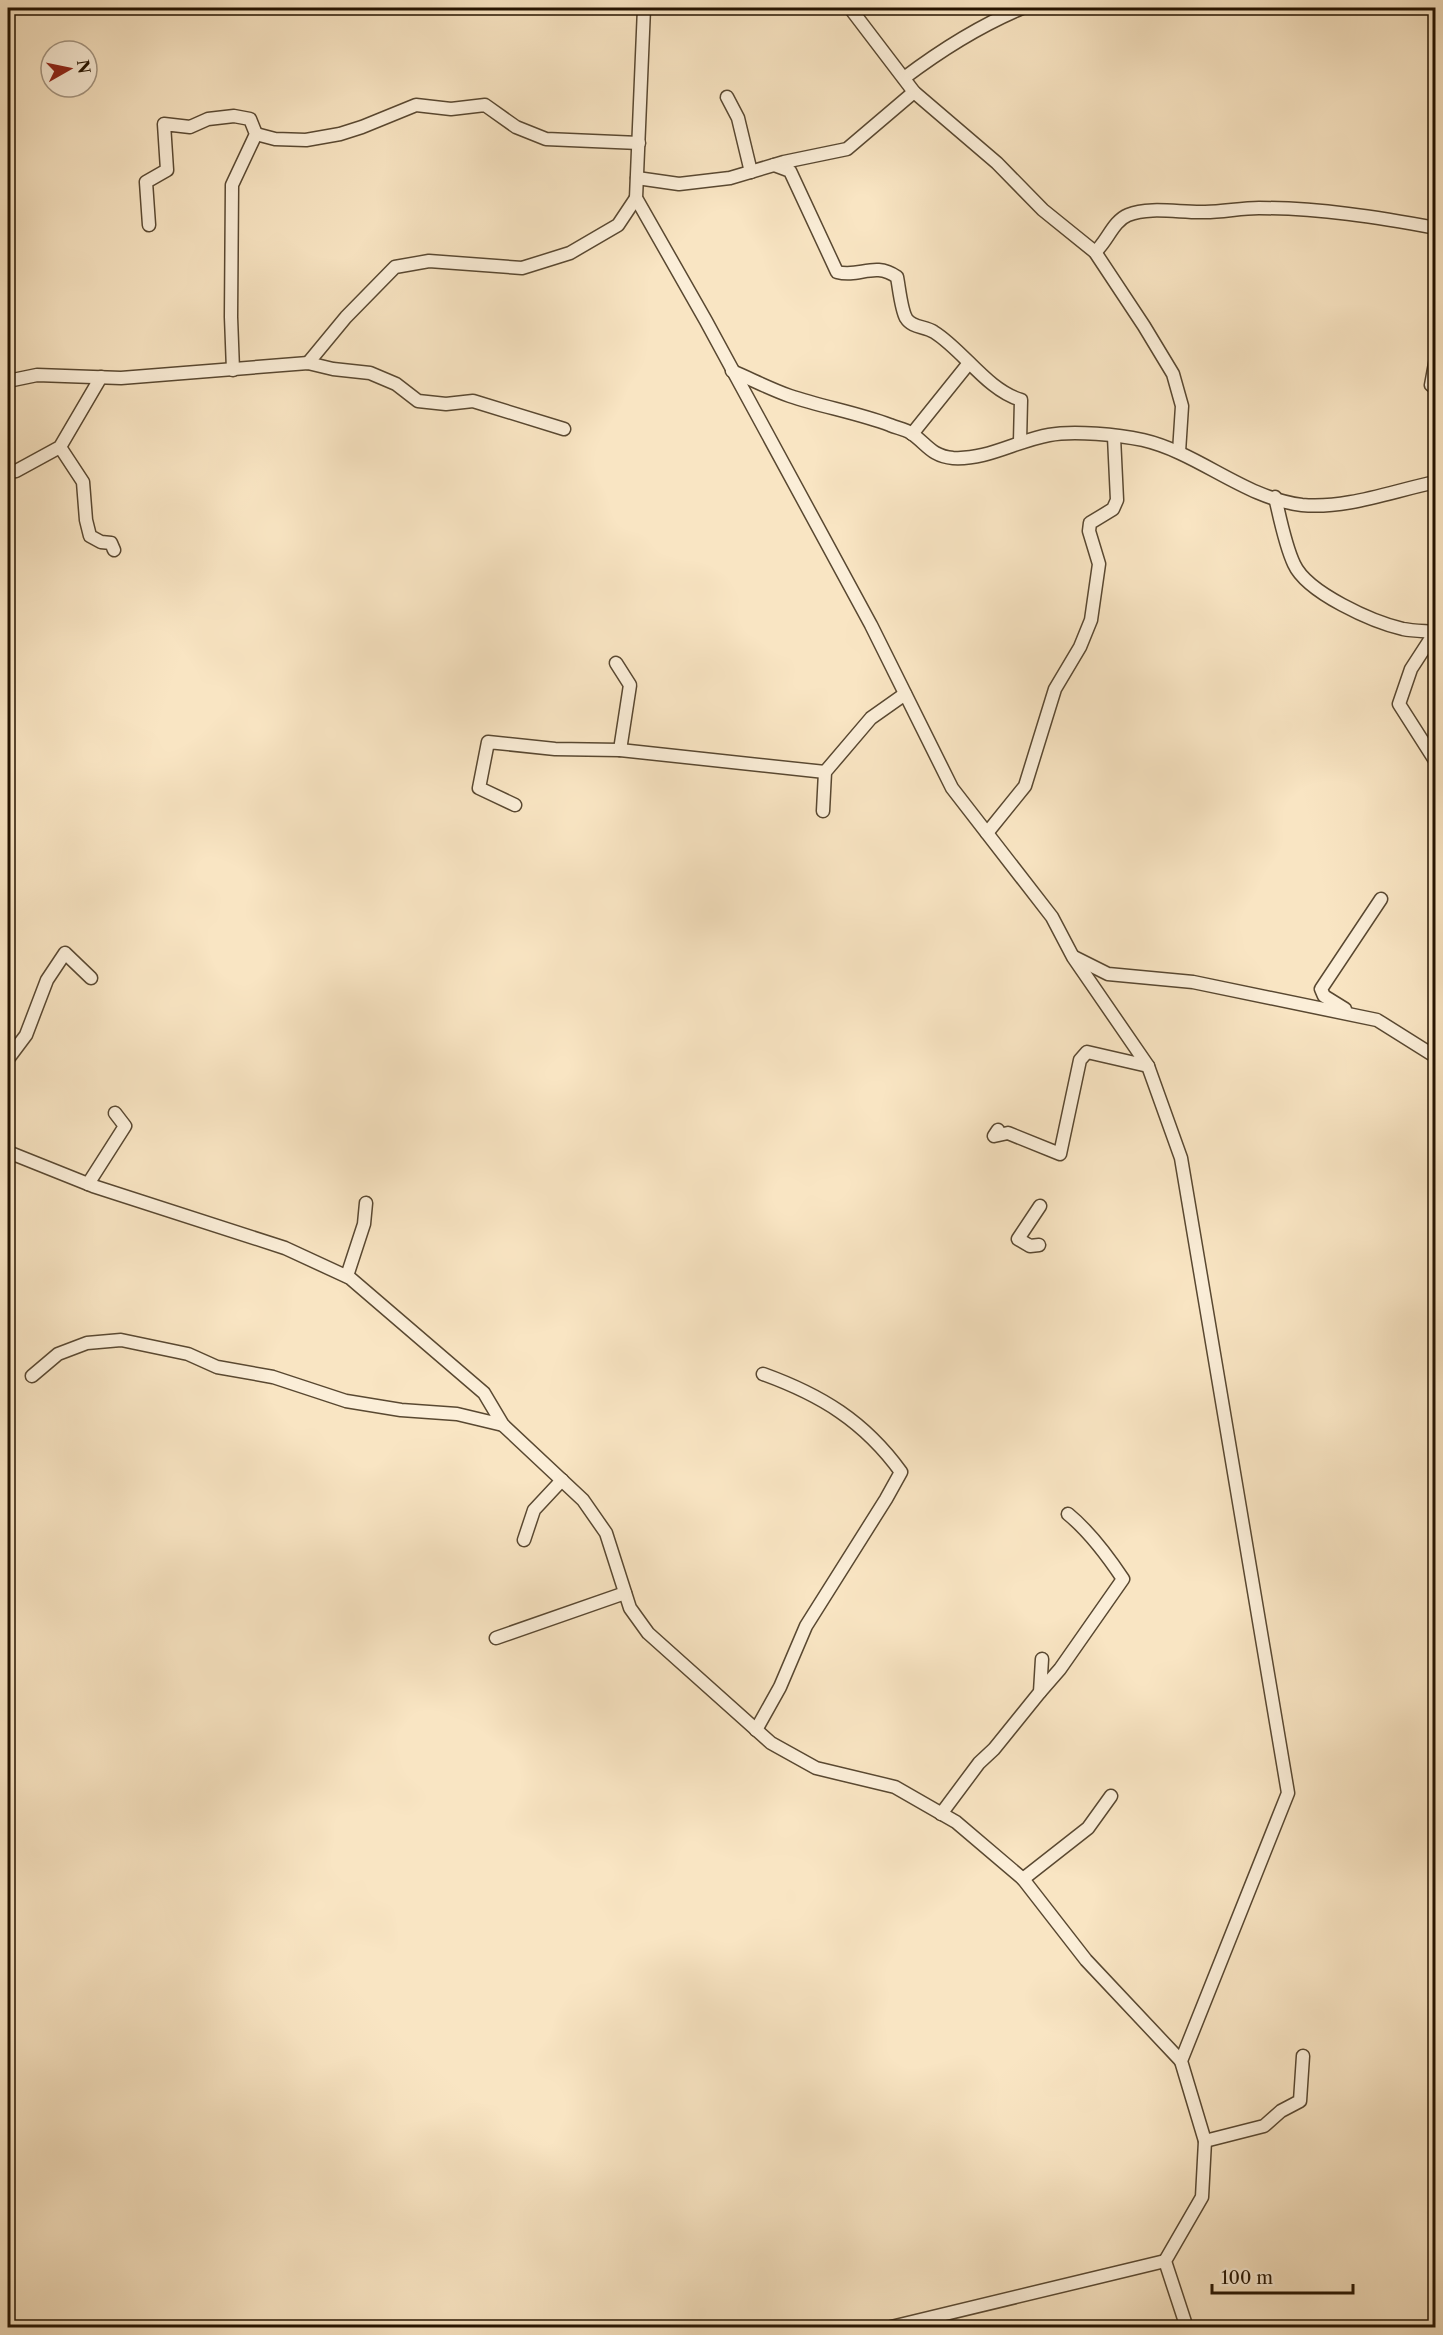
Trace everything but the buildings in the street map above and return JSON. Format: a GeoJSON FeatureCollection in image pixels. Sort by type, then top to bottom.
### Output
{"type":"FeatureCollection","features":[{"type":"Feature","properties":{"kind":"street"},"geometry":{"type":"LineString","coordinates":[[308,363],[346,317],[395,267],[429,261],[522,268],[570,253],[618,225],[636,198],[644,8]]}},
{"type":"Feature","properties":{"kind":"street"},"geometry":{"type":"LineString","coordinates":[[850,8],[914,92],[997,163],[1043,210],[1095,252],[1173,374],[1182,406],[1179,452]]}},
{"type":"Feature","properties":{"kind":"street"},"geometry":{"type":"LineString","coordinates":[[904,78],[939,52],[996,19],[1022,8]]}},
{"type":"Feature","properties":{"kind":"street"},"geometry":{"type":"LineString","coordinates":[[637,178],[679,184],[730,178],[774,165],[847,149],[914,92]]}},
{"type":"Feature","properties":{"kind":"street"},"geometry":{"type":"LineString","coordinates":[[727,97],[738,118],[751,172]]}},
{"type":"Feature","properties":{"kind":"street"},"geometry":{"type":"LineString","coordinates":[[256,134],[275,139],[306,140],[362,128],[416,105],[451,109],[484,105],[516,128],[546,139],[639,143]]}},
{"type":"Feature","properties":{"kind":"street"},"geometry":{"type":"LineString","coordinates":[[149,225],[146,182],[167,170],[164,124],[190,127],[208,119],[234,116],[250,119],[256,134],[232,185],[233,370]]}},
{"type":"Feature","properties":{"kind":"street"},"geometry":{"type":"LineString","coordinates":[[774,165],[790,171],[837,272],[848,275],[871,269],[887,270],[897,277],[906,318],[916,327],[931,330],[940,336],[985,377],[1022,400],[1020,442]]}},
{"type":"Feature","properties":{"kind":"street"},"geometry":{"type":"LineString","coordinates":[[636,198],[706,321],[871,626],[952,788],[1052,916],[1073,957],[1148,1066],[1181,1158],[1288,1793],[1180,2061]]}},
{"type":"Feature","properties":{"kind":"street"},"geometry":{"type":"LineString","coordinates":[[1095,252],[1103,245],[1119,220],[1128,215],[1144,212],[1207,212],[1256,208],[1330,210],[1436,228]]}},
{"type":"Feature","properties":{"kind":"street"},"geometry":{"type":"LineString","coordinates":[[1436,358],[1431,385],[1436,388]]}},
{"type":"Feature","properties":{"kind":"street"},"geometry":{"type":"LineString","coordinates":[[8,381],[37,375],[121,378],[308,363],[333,369],[370,373],[396,384],[418,401],[446,404],[473,401],[564,429]]}},
{"type":"Feature","properties":{"kind":"street"},"geometry":{"type":"LineString","coordinates":[[912,434],[969,363]]}},
{"type":"Feature","properties":{"kind":"street"},"geometry":{"type":"LineString","coordinates":[[732,371],[788,395],[879,421],[912,434],[923,446],[936,454],[952,458],[1000,451],[1020,442],[1050,434],[1084,433],[1143,440],[1179,452],[1223,476],[1275,497],[1303,505],[1347,503],[1436,482]]}},
{"type":"Feature","properties":{"kind":"street"},"geometry":{"type":"LineString","coordinates":[[8,472],[16,471],[60,447],[101,377]]}},
{"type":"Feature","properties":{"kind":"street"},"geometry":{"type":"LineString","coordinates":[[987,833],[1025,786],[1055,689],[1080,647],[1091,620],[1099,564],[1089,531],[1090,523],[1113,509],[1117,500],[1114,437]]}},
{"type":"Feature","properties":{"kind":"street"},"geometry":{"type":"LineString","coordinates":[[60,447],[83,482],[86,520],[90,536],[101,542],[111,543],[114,550]]}},
{"type":"Feature","properties":{"kind":"street"},"geometry":{"type":"LineString","coordinates":[[1275,497],[1294,565],[1309,584],[1336,602],[1389,625],[1405,630],[1435,632],[1411,669],[1399,704],[1436,762]]}},
{"type":"Feature","properties":{"kind":"street"},"geometry":{"type":"LineString","coordinates":[[616,663],[630,685],[620,750]]}},
{"type":"Feature","properties":{"kind":"street"},"geometry":{"type":"LineString","coordinates":[[823,811],[825,772],[871,718],[905,694]]}},
{"type":"Feature","properties":{"kind":"street"},"geometry":{"type":"LineString","coordinates":[[515,806],[479,788],[488,742],[555,748],[620,750],[825,772]]}},
{"type":"Feature","properties":{"kind":"street"},"geometry":{"type":"LineString","coordinates":[[1381,899],[1321,989],[1324,996],[1338,1006],[1377,1020],[1436,1057]]}},
{"type":"Feature","properties":{"kind":"street"},"geometry":{"type":"LineString","coordinates":[[8,1059],[26,1035],[47,980],[65,953],[91,978]]}},
{"type":"Feature","properties":{"kind":"street"},"geometry":{"type":"LineString","coordinates":[[1073,957],[1108,974],[1193,982],[1377,1020]]}},
{"type":"Feature","properties":{"kind":"street"},"geometry":{"type":"LineString","coordinates":[[998,1130],[994,1136],[1008,1133],[1060,1154],[1080,1060],[1087,1052],[1148,1066]]}},
{"type":"Feature","properties":{"kind":"street"},"geometry":{"type":"LineString","coordinates":[[88,1184],[125,1126],[115,1113]]}},
{"type":"Feature","properties":{"kind":"street"},"geometry":{"type":"LineString","coordinates":[[8,1152],[88,1184],[285,1248],[347,1276],[484,1393],[503,1425],[583,1500],[606,1533],[630,1608],[648,1633],[771,1743],[816,1768],[894,1787],[956,1822],[1023,1879],[1086,1960],[1180,2061],[1205,2140],[1202,2197],[1165,2261],[887,2328]]}},
{"type":"Feature","properties":{"kind":"street"},"geometry":{"type":"LineString","coordinates":[[347,1276],[364,1224],[366,1203]]}},
{"type":"Feature","properties":{"kind":"street"},"geometry":{"type":"LineString","coordinates":[[1039,1245],[1030,1246],[1018,1239],[1040,1206]]}},
{"type":"Feature","properties":{"kind":"street"},"geometry":{"type":"LineString","coordinates":[[32,1376],[58,1354],[87,1343],[121,1340],[188,1353],[217,1367],[273,1377],[346,1401],[401,1410],[457,1414],[503,1425]]}},
{"type":"Feature","properties":{"kind":"street"},"geometry":{"type":"LineString","coordinates":[[756,1730],[780,1687],[806,1626],[901,1472],[883,1448],[850,1418],[807,1391],[763,1374]]}},
{"type":"Feature","properties":{"kind":"street"},"geometry":{"type":"LineString","coordinates":[[524,1540],[534,1510],[562,1480]]}},
{"type":"Feature","properties":{"kind":"street"},"geometry":{"type":"LineString","coordinates":[[941,1814],[979,1763],[994,1749],[1060,1668],[1123,1579],[1105,1553],[1089,1537],[1086,1530],[1068,1514]]}},
{"type":"Feature","properties":{"kind":"street"},"geometry":{"type":"LineString","coordinates":[[496,1638],[625,1593]]}},
{"type":"Feature","properties":{"kind":"street"},"geometry":{"type":"LineString","coordinates":[[1040,1692],[1042,1659]]}},
{"type":"Feature","properties":{"kind":"street"},"geometry":{"type":"LineString","coordinates":[[1023,1879],[1088,1828],[1111,1796]]}},
{"type":"Feature","properties":{"kind":"street"},"geometry":{"type":"LineString","coordinates":[[1205,2140],[1264,2126],[1281,2111],[1300,2101],[1304,2056]]}},
{"type":"Feature","properties":{"kind":"street"},"geometry":{"type":"LineString","coordinates":[[1165,2261],[1187,2328]]}}]}
